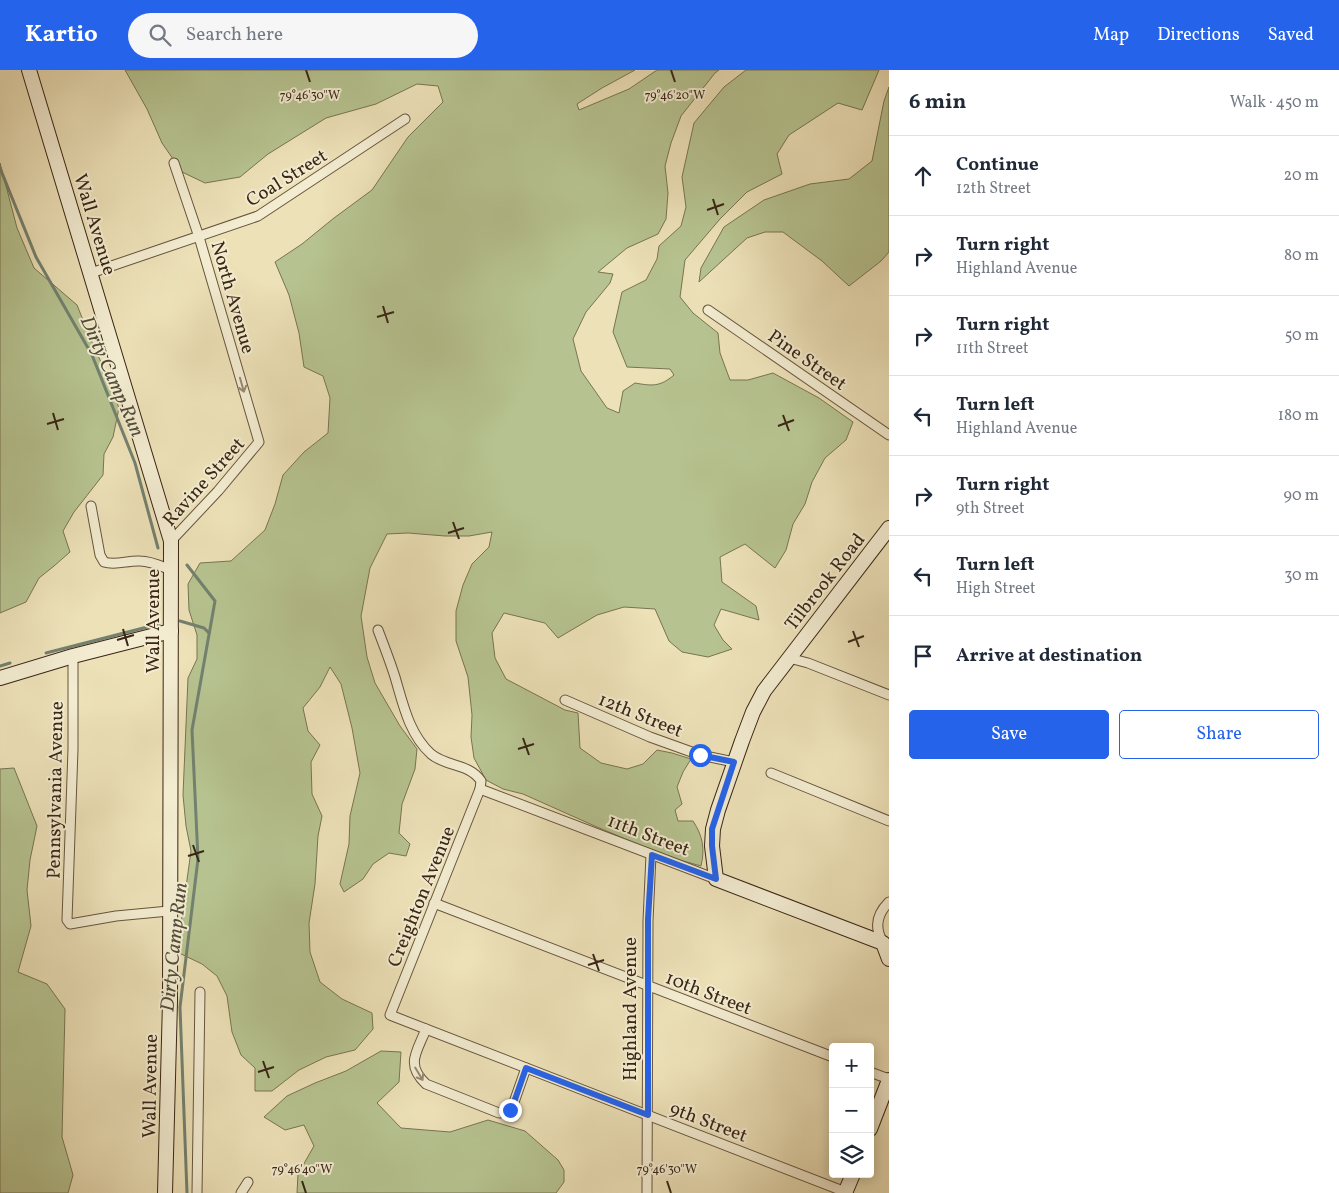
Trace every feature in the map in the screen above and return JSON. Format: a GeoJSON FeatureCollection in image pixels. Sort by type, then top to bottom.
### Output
{"type":"FeatureCollection","features":[{"type":"Feature","properties":{"kind":"street","name":"Wall Avenue"},"geometry":{"type":"LineString","coordinates":[[29,70],[171,541],[170,1001],[166,1193]]}},
{"type":"Feature","properties":{"kind":"street","name":"Coal Street"},"geometry":{"type":"LineString","coordinates":[[90,273],[258,216],[405,119]]}},
{"type":"Feature","properties":{"kind":"street","name":"North Avenue"},"geometry":{"type":"LineString","coordinates":[[174,163],[199,237],[259,442]]}},
{"type":"Feature","properties":{"kind":"street","name":"Pine Street"},"geometry":{"type":"LineString","coordinates":[[708,310],[889,435]]}},
{"type":"Feature","properties":{"kind":"street","name":"Ravine Street"},"geometry":{"type":"LineString","coordinates":[[171,541],[218,491],[259,442]]}},
{"type":"Feature","properties":{"kind":"street"},"geometry":{"type":"LineString","coordinates":[[91,506],[100,555],[104,562],[113,564],[140,561],[150,562],[171,570]]}},
{"type":"Feature","properties":{"kind":"street","name":"Tilbrook Road"},"geometry":{"type":"LineString","coordinates":[[789,658],[889,528]]}},
{"type":"Feature","properties":{"kind":"street"},"geometry":{"type":"LineString","coordinates":[[0,678],[171,630]]}},
{"type":"Feature","properties":{"kind":"street"},"geometry":{"type":"LineString","coordinates":[[378,630],[407,717],[420,741],[432,754],[445,762],[467,769],[476,775],[481,782],[480,789]]}},
{"type":"Feature","properties":{"kind":"street","name":"Pennsylvania Avenue"},"geometry":{"type":"LineString","coordinates":[[73,656],[73,749],[67,920],[70,924],[116,916],[169,911]]}},
{"type":"Feature","properties":{"kind":"street"},"geometry":{"type":"LineString","coordinates":[[716,879],[712,829],[734,762],[753,712],[764,691],[789,658],[889,695]]}},
{"type":"Feature","properties":{"kind":"street","name":"12th Street"},"geometry":{"type":"LineString","coordinates":[[565,700],[650,737],[700,755],[734,762]]}},
{"type":"Feature","properties":{"kind":"street"},"geometry":{"type":"LineString","coordinates":[[771,773],[889,821]]}},
{"type":"Feature","properties":{"kind":"street","name":"11th Street"},"geometry":{"type":"LineString","coordinates":[[480,789],[886,945]]}},
{"type":"Feature","properties":{"kind":"street","name":"Creighton Avenue"},"geometry":{"type":"LineString","coordinates":[[390,1015],[480,789]]}},
{"type":"Feature","properties":{"kind":"street","name":"Highland Avenue"},"geometry":{"type":"LineString","coordinates":[[647,1193],[648,919],[652,855]]}},
{"type":"Feature","properties":{"kind":"street"},"geometry":{"type":"LineString","coordinates":[[889,902],[883,908],[877,922],[877,928],[886,945],[889,959]]}},
{"type":"Feature","properties":{"kind":"street","name":"10th Street"},"geometry":{"type":"LineString","coordinates":[[434,904],[829,1055]]}},
{"type":"Feature","properties":{"kind":"street"},"geometry":{"type":"LineString","coordinates":[[198,1193],[200,992]]}},
{"type":"Feature","properties":{"kind":"street","name":"9th Street"},"geometry":{"type":"LineString","coordinates":[[390,1015],[847,1193]]}},
{"type":"Feature","properties":{"kind":"street"},"geometry":{"type":"LineString","coordinates":[[426,1029],[414,1058],[417,1074],[421,1079],[426,1084],[499,1113],[507,1112],[512,1108],[526,1068]]}},
{"type":"Feature","properties":{"kind":"street"},"geometry":{"type":"LineString","coordinates":[[874,1074],[889,1080],[874,1119]]}},
{"type":"Feature","properties":{"kind":"street"},"geometry":{"type":"LineString","coordinates":[[847,1193],[852,1178]]}},
{"type":"Feature","properties":{"kind":"street"},"geometry":{"type":"LineString","coordinates":[[241,1193],[248,1182]]}},
{"type":"Feature","properties":{"kind":"green space"},"geometry":{"type":"Polygon","coordinates":[[[125,70],[635,70],[577,104],[579,110],[629,89],[657,70],[719,70],[681,116],[665,166],[668,193],[666,219],[658,234],[627,248],[598,272],[613,274],[610,283],[586,312],[573,339],[581,371],[607,408],[619,413],[623,391],[635,383],[646,385],[660,384],[674,375],[670,369],[627,367],[613,332],[622,292],[646,280],[657,259],[659,246],[681,226],[686,207],[682,177],[694,123],[724,87],[746,70],[879,70],[862,110],[838,103],[789,135],[777,154],[782,174],[747,192],[720,219],[685,260],[680,297],[693,313],[718,333],[720,353],[730,380],[748,380],[773,373],[819,398],[853,422],[846,440],[825,458],[812,482],[805,504],[793,524],[786,550],[775,568],[745,544],[720,557],[722,582],[756,606],[759,620],[721,609],[714,625],[723,640],[732,649],[708,657],[682,652],[669,641],[655,609],[624,607],[597,615],[558,638],[545,623],[504,613],[492,633],[495,658],[506,679],[565,710],[578,713],[580,748],[601,763],[627,769],[643,764],[657,750],[691,759],[677,787],[682,804],[675,810],[678,821],[693,821],[699,832],[703,848],[701,866],[676,859],[635,843],[523,794],[503,789],[486,780],[474,758],[468,677],[456,641],[456,611],[463,585],[472,564],[489,547],[492,532],[469,536],[408,533],[387,534],[370,568],[361,616],[367,657],[375,683],[400,726],[417,749],[415,769],[402,804],[399,833],[410,844],[406,856],[389,853],[373,864],[363,879],[344,892],[340,884],[349,844],[350,816],[360,773],[352,728],[341,684],[330,667],[320,687],[303,708],[308,731],[320,745],[311,762],[312,794],[322,816],[318,836],[315,884],[309,923],[310,952],[320,982],[342,999],[372,1013],[373,1029],[355,1050],[326,1057],[299,1070],[272,1091],[255,1091],[255,1068],[241,1055],[232,1032],[227,996],[217,976],[202,964],[177,952],[191,851],[183,795],[188,678],[197,659],[197,635],[189,610],[188,584],[200,563],[231,561],[265,530],[283,475],[304,452],[328,433],[330,398],[323,376],[304,367],[299,333],[289,295],[275,262],[302,244],[372,190],[408,137],[443,102],[438,86],[417,84],[376,104],[326,118],[268,154],[240,177],[205,183],[182,172],[162,143],[147,109],[125,70]]]}},
{"type":"Feature","properties":{"kind":"green space"},"geometry":{"type":"Polygon","coordinates":[[[889,87],[889,252],[881,261],[849,286],[822,261],[783,232],[765,232],[747,238],[699,282],[701,268],[724,227],[764,200],[810,184],[849,179],[872,161],[884,101],[889,87]]]}},
{"type":"Feature","properties":{"kind":"green space"},"geometry":{"type":"Polygon","coordinates":[[[0,163],[17,228],[34,268],[77,305],[119,408],[113,437],[104,454],[103,475],[74,512],[63,531],[70,552],[39,578],[26,602],[0,613],[0,163]]]}},
{"type":"Feature","properties":{"kind":"green space"},"geometry":{"type":"Polygon","coordinates":[[[14,768],[37,826],[30,860],[27,890],[31,926],[18,972],[47,984],[65,1009],[62,1137],[73,1175],[68,1193],[0,1193],[0,769],[14,768]]]}},
{"type":"Feature","properties":{"kind":"green space"},"geometry":{"type":"Polygon","coordinates":[[[381,1051],[401,1052],[399,1082],[377,1103],[401,1128],[450,1132],[488,1120],[525,1131],[558,1160],[564,1170],[564,1182],[556,1193],[297,1193],[298,1174],[314,1146],[304,1125],[285,1130],[264,1117],[287,1096],[346,1071],[381,1051]]]}},
{"type":"Feature","properties":{"kind":"waterway","name":"Dirty Camp Run"},"geometry":{"type":"LineString","coordinates":[[0,168],[36,257],[92,355],[135,463],[158,548]]}},
{"type":"Feature","properties":{"kind":"waterway","name":"Dirty Camp Run"},"geometry":{"type":"LineString","coordinates":[[187,565],[215,601],[192,730],[198,859],[180,1007],[187,1193]]}},
{"type":"Feature","properties":{"kind":"waterway"},"geometry":{"type":"LineString","coordinates":[[180,621],[204,628],[209,633]]}},
{"type":"Feature","properties":{"kind":"waterway"},"geometry":{"type":"LineString","coordinates":[[46,653],[159,624]]}},
{"type":"Feature","properties":{"kind":"waterway"},"geometry":{"type":"LineString","coordinates":[[0,666],[10,663]]}},
{"type":"Feature","properties":{"kind":"route"},"geometry":{"type":"LineString","coordinates":[[510,1110],[526,1068],[648,1115],[648,919],[652,855],[716,879],[712,829],[734,762],[700,755]]}}]}
